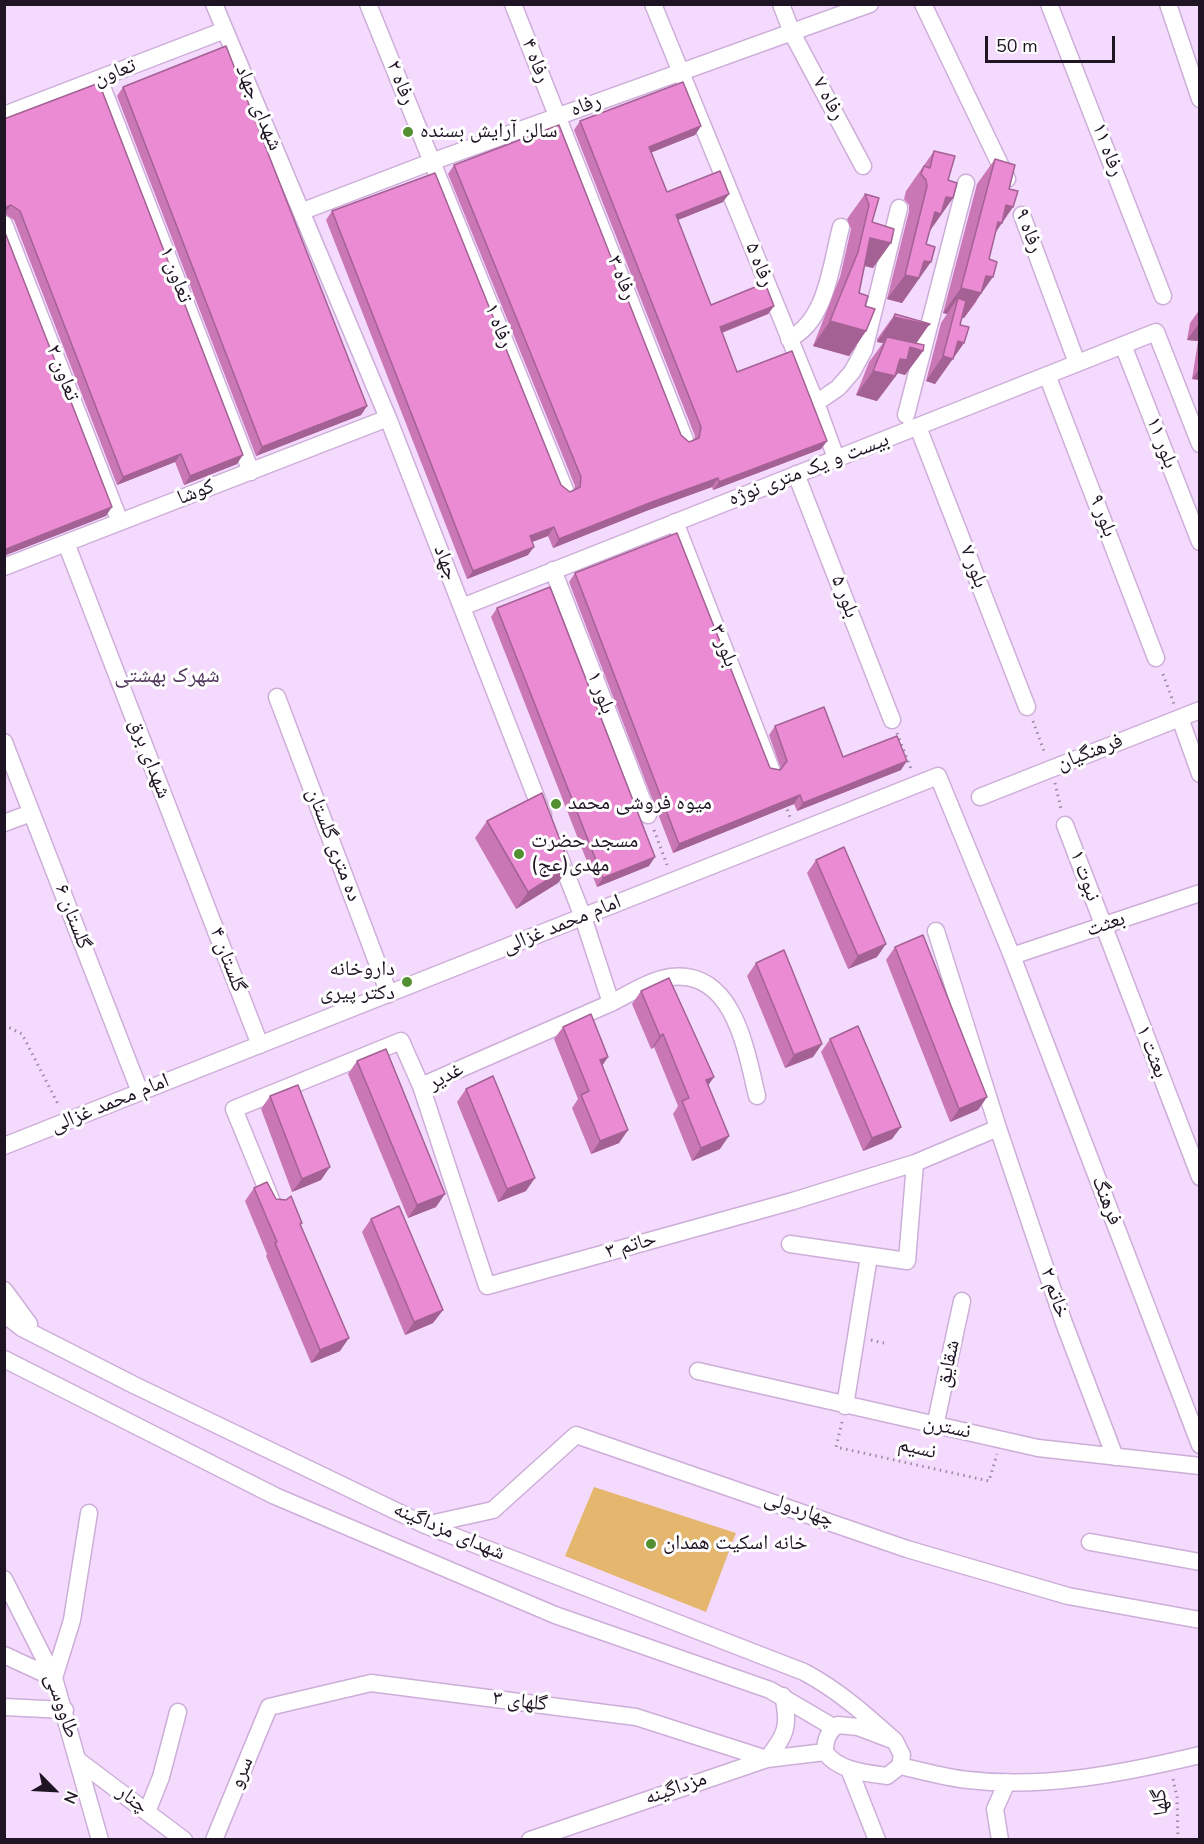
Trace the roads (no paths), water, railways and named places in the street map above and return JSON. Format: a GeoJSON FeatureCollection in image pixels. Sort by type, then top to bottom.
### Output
{"type":"FeatureCollection","features":[{"type":"Feature","properties":{"kind":"street","name":"شهدای جهاد"},"geometry":{"type":"LineString","coordinates":[[214,4],[303,211]]}},
{"type":"Feature","properties":{"kind":"street","name":"رفاه ۲"},"geometry":{"type":"LineString","coordinates":[[368,4],[431,162]]}},
{"type":"Feature","properties":{"kind":"street","name":"رفاه ۴"},"geometry":{"type":"LineString","coordinates":[[513,4],[557,117]]}},
{"type":"Feature","properties":{"kind":"street","name":"رفاه ۵"},"geometry":{"type":"LineString","coordinates":[[652,4],[816,403],[836,459]]}},
{"type":"Feature","properties":{"kind":"street","name":"رفاه ۷"},"geometry":{"type":"LineString","coordinates":[[781,4],[792,33],[864,166]]}},
{"type":"Feature","properties":{"kind":"street","name":"رفاه"},"geometry":{"type":"LineString","coordinates":[[303,211],[431,162],[870,4]]}},
{"type":"Feature","properties":{"kind":"street"},"geometry":{"type":"LineString","coordinates":[[924,4],[1008,180]]}},
{"type":"Feature","properties":{"kind":"street","name":"رفاه ۱۱"},"geometry":{"type":"LineString","coordinates":[[1049,4],[1163,296]]}},
{"type":"Feature","properties":{"kind":"street"},"geometry":{"type":"LineString","coordinates":[[1168,4],[1200,99]]}},
{"type":"Feature","properties":{"kind":"street","name":"تعاون"},"geometry":{"type":"LineString","coordinates":[[4,115],[225,30]]}},
{"type":"Feature","properties":{"kind":"street","name":"تعاون ۱"},"geometry":{"type":"LineString","coordinates":[[99,79],[251,472]]}},
{"type":"Feature","properties":{"kind":"street","name":"رفاه ۳"},"geometry":{"type":"LineString","coordinates":[[557,117],[685,440]]}},
{"type":"Feature","properties":{"kind":"street","name":"رفاه ۱"},"geometry":{"type":"LineString","coordinates":[[431,162],[565,490]]}},
{"type":"Feature","properties":{"kind":"street"},"geometry":{"type":"LineString","coordinates":[[906,415],[966,183]]}},
{"type":"Feature","properties":{"kind":"street"},"geometry":{"type":"LineString","coordinates":[[816,403],[838,388],[869,352],[899,208]]}},
{"type":"Feature","properties":{"kind":"street","name":"جهاد"},"geometry":{"type":"LineString","coordinates":[[303,211],[388,418],[583,917]]}},
{"type":"Feature","properties":{"kind":"street","name":"رفاه ۹"},"geometry":{"type":"LineString","coordinates":[[1022,215],[1077,363]]}},
{"type":"Feature","properties":{"kind":"street","name":"تعاون ۲"},"geometry":{"type":"LineString","coordinates":[[4,224],[120,522]]}},
{"type":"Feature","properties":{"kind":"street"},"geometry":{"type":"LineString","coordinates":[[789,339],[802,333],[813,319],[841,227]]}},
{"type":"Feature","properties":{"kind":"street","name":"بیست و یک متری نوژه"},"geometry":{"type":"LineString","coordinates":[[462,607],[1156,332],[1191,403]]}},
{"type":"Feature","properties":{"kind":"street","name":"بلور ۱۱"},"geometry":{"type":"LineString","coordinates":[[1123,345],[1200,542]]}},
{"type":"Feature","properties":{"kind":"street"},"geometry":{"type":"LineString","coordinates":[[898,357],[920,362]]}},
{"type":"Feature","properties":{"kind":"street","name":"بلور ۹"},"geometry":{"type":"LineString","coordinates":[[1047,375],[1156,658]]}},
{"type":"Feature","properties":{"kind":"street"},"geometry":{"type":"LineString","coordinates":[[1191,403],[1200,444]]}},
{"type":"Feature","properties":{"kind":"street","name":"کوشا"},"geometry":{"type":"LineString","coordinates":[[4,567],[388,418]]}},
{"type":"Feature","properties":{"kind":"street","name":"بلور ۷"},"geometry":{"type":"LineString","coordinates":[[918,427],[1027,706]]}},
{"type":"Feature","properties":{"kind":"street","name":"بلور ۵"},"geometry":{"type":"LineString","coordinates":[[796,474],[892,720]]}},
{"type":"Feature","properties":{"kind":"street","name":"بلور ۳"},"geometry":{"type":"LineString","coordinates":[[675,522],[771,769]]}},
{"type":"Feature","properties":{"kind":"street","name":"شهدای برق"},"geometry":{"type":"LineString","coordinates":[[66,543],[194,874]]}},
{"type":"Feature","properties":{"kind":"street","name":"بلور ۱"},"geometry":{"type":"LineString","coordinates":[[553,570],[648,815]]}},
{"type":"Feature","properties":{"kind":"street","name":"ده متری گلستان"},"geometry":{"type":"LineString","coordinates":[[277,697],[390,994]]}},
{"type":"Feature","properties":{"kind":"street","name":"فرهنگیان"},"geometry":{"type":"LineString","coordinates":[[980,797],[1200,710]]}},
{"type":"Feature","properties":{"kind":"street"},"geometry":{"type":"LineString","coordinates":[[1180,718],[1200,774]]}},
{"type":"Feature","properties":{"kind":"street","name":"گلستان ۶"},"geometry":{"type":"LineString","coordinates":[[4,742],[140,1092]]}},
{"type":"Feature","properties":{"kind":"street","name":"امام محمد غزالی"},"geometry":{"type":"LineString","coordinates":[[4,1146],[938,776],[1011,957]]}},
{"type":"Feature","properties":{"kind":"street"},"geometry":{"type":"LineString","coordinates":[[4,823],[31,813]]}},
{"type":"Feature","properties":{"kind":"street","name":"نبوت ۱"},"geometry":{"type":"LineString","coordinates":[[1065,825],[1102,927]]}},
{"type":"Feature","properties":{"kind":"street","name":"گلستان ۴"},"geometry":{"type":"LineString","coordinates":[[194,874],[260,1045]]}},
{"type":"Feature","properties":{"kind":"street","name":"بعثت"},"geometry":{"type":"LineString","coordinates":[[1011,957],[1200,893]]}},
{"type":"Feature","properties":{"kind":"street"},"geometry":{"type":"LineString","coordinates":[[583,917],[611,1003]]}},
{"type":"Feature","properties":{"kind":"street","name":"بعثت ۱"},"geometry":{"type":"LineString","coordinates":[[1102,927],[1200,1177]]}},
{"type":"Feature","properties":{"kind":"street","name":"خاتم ۲"},"geometry":{"type":"LineString","coordinates":[[936,931],[998,1128],[1064,1323],[1115,1457]]}},
{"type":"Feature","properties":{"kind":"street","name":"فرهنگ"},"geometry":{"type":"LineString","coordinates":[[1011,957],[1200,1445]]}},
{"type":"Feature","properties":{"kind":"street","name":"غدیر"},"geometry":{"type":"LineString","coordinates":[[480,1269],[421,1086],[670,977],[697,979],[720,994],[744,1039],[757,1096]]}},
{"type":"Feature","properties":{"kind":"street"},"geometry":{"type":"LineString","coordinates":[[273,1203],[234,1109],[400,1041],[421,1086]]}},
{"type":"Feature","properties":{"kind":"street"},"geometry":{"type":"LineString","coordinates":[[790,1244],[907,1261],[915,1163],[998,1128]]}},
{"type":"Feature","properties":{"kind":"street","name":"حاتم ۳"},"geometry":{"type":"LineString","coordinates":[[480,1269],[487,1286],[793,1201],[915,1163]]}},
{"type":"Feature","properties":{"kind":"street"},"geometry":{"type":"LineString","coordinates":[[845,1406],[869,1256]]}},
{"type":"Feature","properties":{"kind":"street"},"geometry":{"type":"LineString","coordinates":[[4,1290],[39,1336]]}},
{"type":"Feature","properties":{"kind":"street","name":"شقایق"},"geometry":{"type":"LineString","coordinates":[[935,1426],[962,1302]]}},
{"type":"Feature","properties":{"kind":"street","name":"شهدای مزداگینه"},"geometry":{"type":"LineString","coordinates":[[4,1314],[22,1328],[425,1525],[804,1672],[827,1684],[895,1741]]}},
{"type":"Feature","properties":{"kind":"street","name":"شهدای مزداگینه"},"geometry":{"type":"LineString","coordinates":[[4,1359],[275,1496],[555,1615],[783,1696],[833,1727]]}},
{"type":"Feature","properties":{"kind":"street","name":"نسترن"},"geometry":{"type":"LineString","coordinates":[[698,1371],[1038,1448],[1200,1466]]}},
{"type":"Feature","properties":{"kind":"street","name":"چهاردولی"},"geometry":{"type":"LineString","coordinates":[[425,1525],[493,1510],[576,1435],[907,1549],[1068,1596],[1200,1620]]}},
{"type":"Feature","properties":{"kind":"street"},"geometry":{"type":"LineString","coordinates":[[4,1655],[54,1678],[72,1620],[88,1513]]}},
{"type":"Feature","properties":{"kind":"street"},"geometry":{"type":"LineString","coordinates":[[1090,1542],[1200,1562]]}},
{"type":"Feature","properties":{"kind":"street","name":"طاووسی"},"geometry":{"type":"LineString","coordinates":[[4,1579],[54,1678],[100,1839]]}},
{"type":"Feature","properties":{"kind":"street","name":"گلهای ۳"},"geometry":{"type":"LineString","coordinates":[[269,1707],[371,1683],[636,1717],[767,1759]]}},
{"type":"Feature","properties":{"kind":"street"},"geometry":{"type":"LineString","coordinates":[[767,1759],[785,1733],[788,1717],[783,1696]]}},
{"type":"Feature","properties":{"kind":"street"},"geometry":{"type":"LineString","coordinates":[[4,1707],[65,1710]]}},
{"type":"Feature","properties":{"kind":"street","name":"سرو"},"geometry":{"type":"LineString","coordinates":[[214,1839],[269,1707]]}},
{"type":"Feature","properties":{"kind":"street"},"geometry":{"type":"LineString","coordinates":[[147,1812],[161,1777],[178,1712]]}},
{"type":"Feature","properties":{"kind":"street"},"geometry":{"type":"LineString","coordinates":[[838,1725],[858,1727],[895,1741],[902,1755],[900,1766],[887,1776],[849,1769],[836,1762],[825,1752],[828,1734],[833,1727],[838,1725]]}},
{"type":"Feature","properties":{"kind":"street","name":"مزداگینه"},"geometry":{"type":"LineString","coordinates":[[530,1839],[575,1832],[767,1759],[825,1752]]}},
{"type":"Feature","properties":{"kind":"street"},"geometry":{"type":"LineString","coordinates":[[900,1766],[953,1778],[1007,1782],[1066,1779],[1141,1769],[1200,1755]]}},
{"type":"Feature","properties":{"kind":"street","name":"چنار"},"geometry":{"type":"LineString","coordinates":[[79,1761],[184,1839]]}},
{"type":"Feature","properties":{"kind":"street"},"geometry":{"type":"LineString","coordinates":[[849,1769],[877,1839]]}},
{"type":"Feature","properties":{"kind":"street"},"geometry":{"type":"LineString","coordinates":[[1000,1839],[995,1809],[1007,1782]]}},
{"type":"Feature","properties":{"kind":"place","name":"سالن آرایش بسنده"},"geometry":{"type":"Point","coordinates":[408,132]}},
{"type":"Feature","properties":{"kind":"place","name":"میوه فروشی محمد"},"geometry":{"type":"Point","coordinates":[556,804]}},
{"type":"Feature","properties":{"kind":"place","name":"مسجد حضرت مهدی(عج)"},"geometry":{"type":"Point","coordinates":[519,854]}},
{"type":"Feature","properties":{"kind":"place","name":"داروخانه دکتر پیری"},"geometry":{"type":"Point","coordinates":[407,982]}},
{"type":"Feature","properties":{"kind":"place","name":"خانه اسكيت همدان"},"geometry":{"type":"Point","coordinates":[651,1544]}},
{"type":"Feature","properties":{"kind":"district","name":"شهرک بهشتی"},"geometry":{"type":"Point","coordinates":[167,677]}}]}
